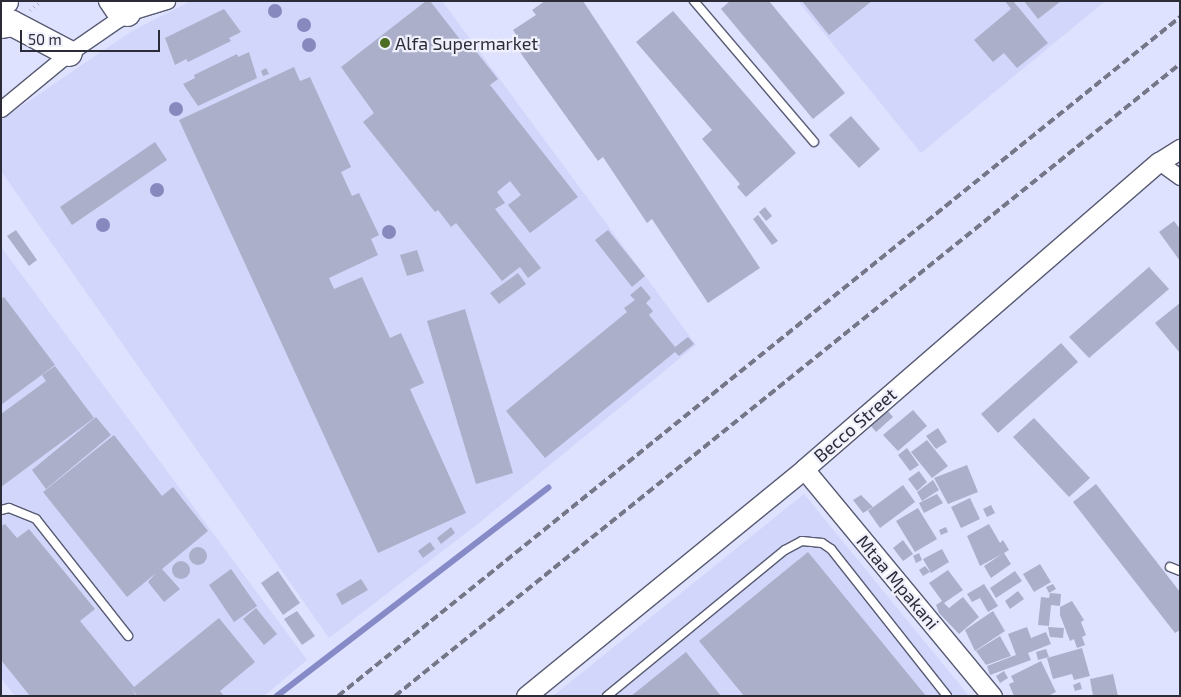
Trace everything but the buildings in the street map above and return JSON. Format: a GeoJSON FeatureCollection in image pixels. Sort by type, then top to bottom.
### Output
{"type":"FeatureCollection","features":[{"type":"Feature","properties":{"kind":"highway"},"geometry":{"type":"LineString","coordinates":[[1,4],[5,1]]}},
{"type":"Feature","properties":{"kind":"highway"},"geometry":{"type":"LineString","coordinates":[[1,25],[12,23],[69,54]]}},
{"type":"Feature","properties":{"kind":"street"},"geometry":{"type":"LineString","coordinates":[[106,1],[124,11]]}},
{"type":"Feature","properties":{"kind":"street"},"geometry":{"type":"LineString","coordinates":[[1,109],[124,11],[167,1]]}},
{"type":"Feature","properties":{"kind":"street","name":"Becco Street"},"geometry":{"type":"LineString","coordinates":[[526,696],[804,469],[1159,162],[1180,149]]}},
{"type":"Feature","properties":{"kind":"street"},"geometry":{"type":"LineString","coordinates":[[1159,162],[1180,176]]}},
{"type":"Feature","properties":{"kind":"street","name":"Mtaa Mpakani"},"geometry":{"type":"LineString","coordinates":[[804,469],[992,696]]}},
{"type":"Feature","properties":{"kind":"lane"},"geometry":{"type":"LineString","coordinates":[[694,1],[814,142]]}},
{"type":"Feature","properties":{"kind":"lane"},"geometry":{"type":"LineString","coordinates":[[1,510],[9,508],[36,519],[128,636]]}},
{"type":"Feature","properties":{"kind":"lane"},"geometry":{"type":"LineString","coordinates":[[607,696],[785,550],[802,541],[822,543],[830,549],[947,696]]}},
{"type":"Feature","properties":{"kind":"lane"},"geometry":{"type":"LineString","coordinates":[[1170,567],[1180,571]]}},
{"type":"Feature","properties":{"kind":"shaded area"},"geometry":{"type":"Polygon","coordinates":[[[191,1],[442,1],[696,345],[479,523],[329,638],[1,171],[1,120],[132,31],[191,1]]]}},
{"type":"Feature","properties":{"kind":"shaded area"},"geometry":{"type":"Polygon","coordinates":[[[798,1],[1105,1],[921,153],[798,1]]]}},
{"type":"Feature","properties":{"kind":"shaded area"},"geometry":{"type":"Polygon","coordinates":[[[1,247],[307,660],[264,696],[15,696],[1,678],[1,247]]]}},
{"type":"Feature","properties":{"kind":"shaded area"},"geometry":{"type":"Polygon","coordinates":[[[804,494],[969,696],[553,696],[804,494]]]}},
{"type":"Feature","properties":{"kind":"waterway"},"geometry":{"type":"LineString","coordinates":[[277,696],[548,488]]}},
{"type":"Feature","properties":{"kind":"railway"},"geometry":{"type":"LineString","coordinates":[[338,696],[1180,17]]}},
{"type":"Feature","properties":{"kind":"railway"},"geometry":{"type":"LineString","coordinates":[[395,696],[1180,64]]}},
{"type":"Feature","properties":{"kind":"place","name":"Alfa Supermarket"},"geometry":{"type":"Point","coordinates":[385,43]}}]}
